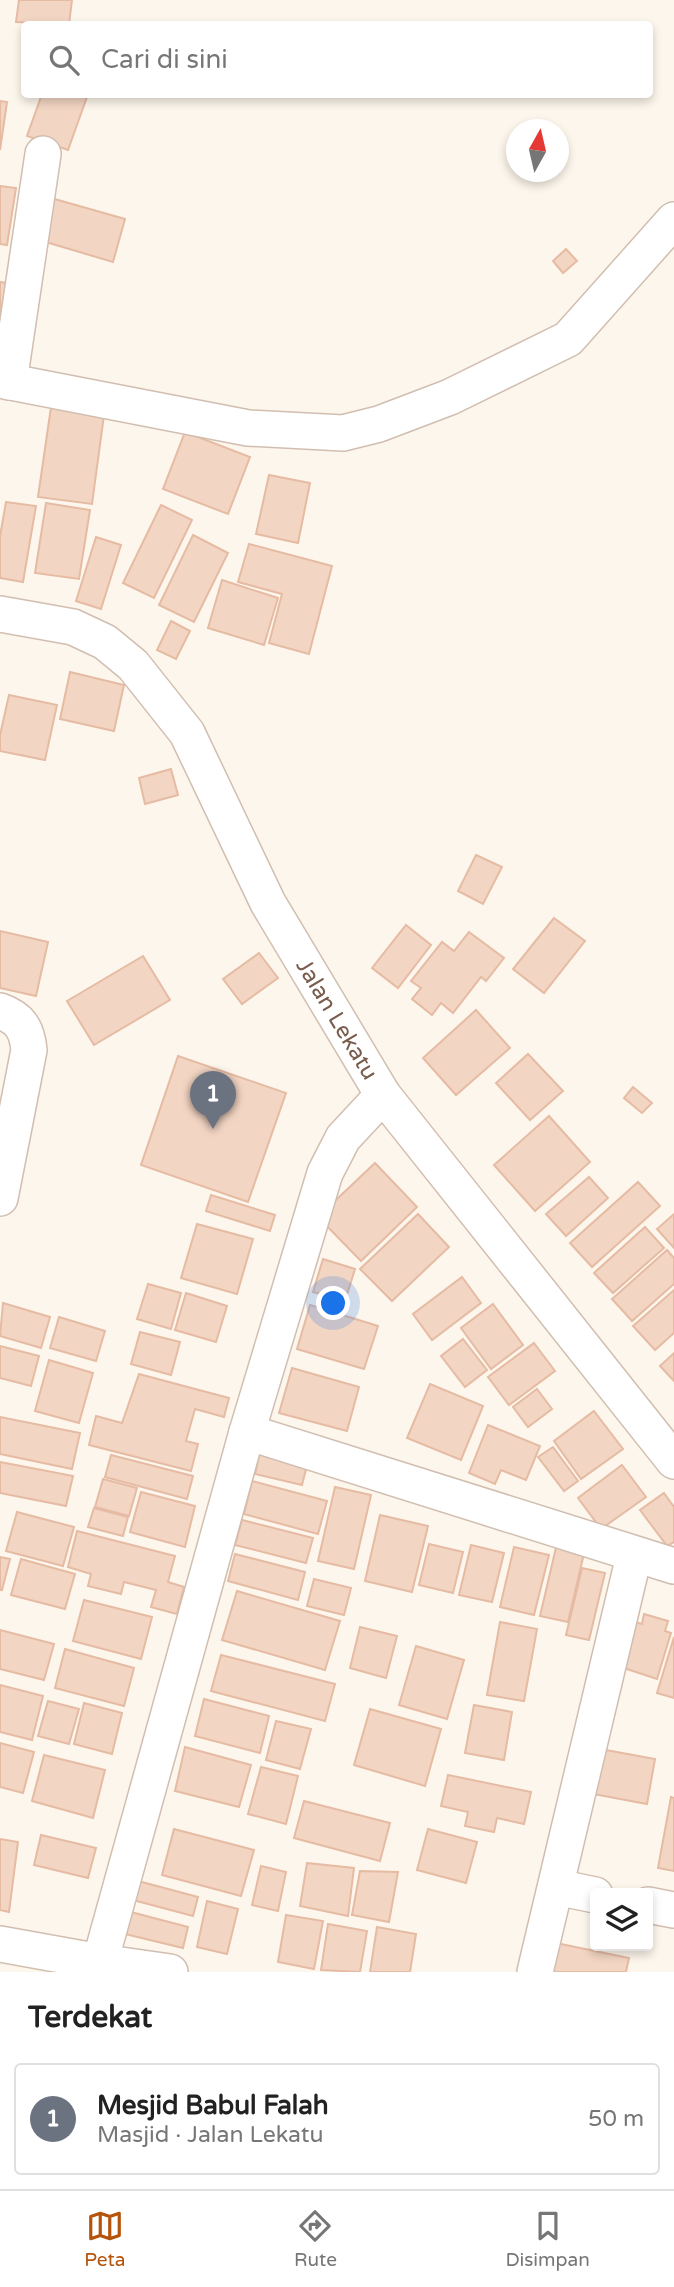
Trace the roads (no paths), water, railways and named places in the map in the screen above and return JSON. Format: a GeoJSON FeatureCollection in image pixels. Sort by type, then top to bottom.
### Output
{"type":"FeatureCollection","features":[{"type":"Feature","properties":{"kind":"street"},"geometry":{"type":"LineString","coordinates":[[43,154],[5,381],[248,428],[343,433],[379,425],[450,397],[568,339],[674,219]]}},
{"type":"Feature","properties":{"kind":"street","name":"Jalan Lekatu"},"geometry":{"type":"LineString","coordinates":[[0,614],[73,627],[105,642],[133,665],[187,733],[268,903],[383,1095],[674,1461]]}},
{"type":"Feature","properties":{"kind":"street"},"geometry":{"type":"LineString","coordinates":[[0,1010],[21,1023],[28,1034],[29,1050],[0,1198]]}},
{"type":"Feature","properties":{"kind":"street"},"geometry":{"type":"LineString","coordinates":[[100,1962],[247,1432],[325,1173],[343,1138],[383,1095]]}},
{"type":"Feature","properties":{"kind":"street"},"geometry":{"type":"LineString","coordinates":[[247,1432],[634,1556],[674,1566]]}},
{"type":"Feature","properties":{"kind":"street"},"geometry":{"type":"LineString","coordinates":[[535,1972],[634,1556]]}},
{"type":"Feature","properties":{"kind":"street"},"geometry":{"type":"LineString","coordinates":[[556,1888],[590,1894]]}},
{"type":"Feature","properties":{"kind":"street"},"geometry":{"type":"LineString","coordinates":[[653,1906],[674,1910]]}},
{"type":"Feature","properties":{"kind":"street"},"geometry":{"type":"LineString","coordinates":[[0,1944],[170,1972]]}},
{"type":"Feature","properties":{"kind":"place","name":"Mesjid Babul Falah"},"geometry":{"type":"Point","coordinates":[213,1129]}}]}
